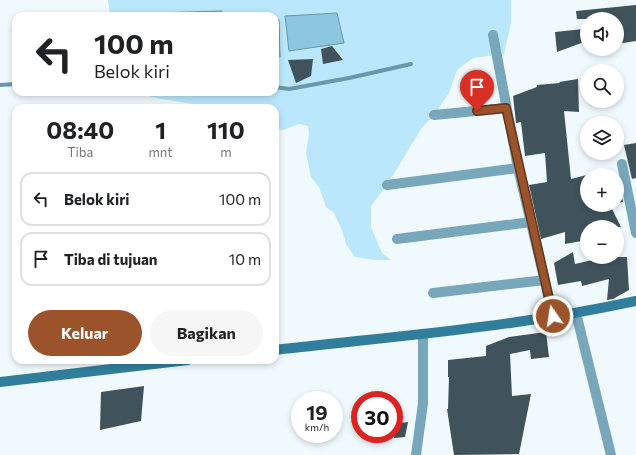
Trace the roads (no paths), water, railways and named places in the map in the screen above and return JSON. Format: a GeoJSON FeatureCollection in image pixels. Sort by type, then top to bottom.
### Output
{"type":"FeatureCollection","features":[{"type":"Feature","properties":{"kind":"street"},"geometry":{"type":"LineString","coordinates":[[493,35],[518,168],[553,316]]}},
{"type":"Feature","properties":{"kind":"street"},"geometry":{"type":"LineString","coordinates":[[434,116],[506,108]]}},
{"type":"Feature","properties":{"kind":"street"},"geometry":{"type":"LineString","coordinates":[[622,164],[636,233]]}},
{"type":"Feature","properties":{"kind":"street"},"geometry":{"type":"LineString","coordinates":[[386,186],[518,168]]}},
{"type":"Feature","properties":{"kind":"street"},"geometry":{"type":"LineString","coordinates":[[397,239],[531,222]]}},
{"type":"Feature","properties":{"kind":"street"},"geometry":{"type":"LineString","coordinates":[[432,293],[545,280]]}},
{"type":"Feature","properties":{"kind":"street"},"geometry":{"type":"LineString","coordinates":[[279,350],[482,328],[636,301]]}},
{"type":"Feature","properties":{"kind":"street"},"geometry":{"type":"LineString","coordinates":[[576,312],[611,455]]}},
{"type":"Feature","properties":{"kind":"street"},"geometry":{"type":"LineString","coordinates":[[416,455],[423,403],[423,334]]}},
{"type":"Feature","properties":{"kind":"street"},"geometry":{"type":"LineString","coordinates":[[0,382],[154,364]]}},
{"type":"Feature","properties":{"kind":"waterway"},"geometry":{"type":"LineString","coordinates":[[279,88],[289,89],[349,78],[411,64]]}},
{"type":"Feature","properties":{"kind":"waterway"},"geometry":{"type":"LineString","coordinates":[[0,85],[12,84]]}}]}
